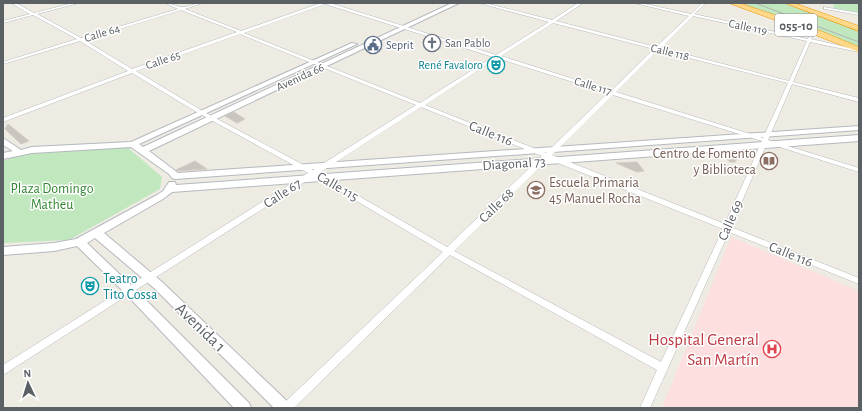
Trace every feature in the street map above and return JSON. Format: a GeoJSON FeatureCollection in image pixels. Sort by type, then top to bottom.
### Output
{"type":"FeatureCollection","features":[{"type":"Feature","properties":{"kind":"highway","name":"055-10"},"geometry":{"type":"LineString","coordinates":[[732,3],[813,31],[859,51]]}},
{"type":"Feature","properties":{"kind":"highway","name":"055-10"},"geometry":{"type":"LineString","coordinates":[[788,3],[824,12],[859,28]]}},
{"type":"Feature","properties":{"kind":"main road","name":"Avenida 66"},"geometry":{"type":"LineString","coordinates":[[133,144],[444,3]]}},
{"type":"Feature","properties":{"kind":"main road","name":"Avenida 66"},"geometry":{"type":"LineString","coordinates":[[143,151],[456,3]]}},
{"type":"Feature","properties":{"kind":"main road","name":"Diagonal 73"},"geometry":{"type":"LineString","coordinates":[[175,176],[534,151],[557,160],[765,140],[859,128]]}},
{"type":"Feature","properties":{"kind":"main road","name":"Diagonal 73"},"geometry":{"type":"LineString","coordinates":[[170,189],[324,178],[750,136],[777,144],[859,138]]}},
{"type":"Feature","properties":{"kind":"main road"},"geometry":{"type":"LineString","coordinates":[[3,141],[18,151]]}},
{"type":"Feature","properties":{"kind":"main road"},"geometry":{"type":"LineString","coordinates":[[3,156],[18,151],[133,144],[172,172],[175,176],[170,189],[160,197],[79,242],[54,247],[3,251]]}},
{"type":"Feature","properties":{"kind":"main road","name":"Avenida 1"},"geometry":{"type":"LineString","coordinates":[[97,233],[150,278],[284,408]]}},
{"type":"Feature","properties":{"kind":"main road","name":"Avenida 1"},"geometry":{"type":"LineString","coordinates":[[79,242],[129,290],[244,408]]}},
{"type":"Feature","properties":{"kind":"street","name":"Calle 115"},"geometry":{"type":"LineString","coordinates":[[13,3],[134,70],[202,112],[305,167],[448,251],[663,368]]}},
{"type":"Feature","properties":{"kind":"street"},"geometry":{"type":"LineString","coordinates":[[3,22],[77,3]]}},
{"type":"Feature","properties":{"kind":"street","name":"Calle 116"},"geometry":{"type":"LineString","coordinates":[[167,3],[534,151]]}},
{"type":"Feature","properties":{"kind":"street","name":"Calle 64"},"geometry":{"type":"LineString","coordinates":[[3,63],[201,3]]}},
{"type":"Feature","properties":{"kind":"street","name":"Calle 117"},"geometry":{"type":"LineString","coordinates":[[325,3],[750,136]]}},
{"type":"Feature","properties":{"kind":"street","name":"Calle 65"},"geometry":{"type":"LineString","coordinates":[[3,120],[134,70],[325,3]]}},
{"type":"Feature","properties":{"kind":"street","name":"Calle 118"},"geometry":{"type":"LineString","coordinates":[[481,3],[859,100]]}},
{"type":"Feature","properties":{"kind":"street","name":"Calle 67"},"geometry":{"type":"LineString","coordinates":[[3,370],[581,3]]}},
{"type":"Feature","properties":{"kind":"street","name":"Calle 119"},"geometry":{"type":"LineString","coordinates":[[636,3],[859,51]]}},
{"type":"Feature","properties":{"kind":"street","name":"Calle 68"},"geometry":{"type":"LineString","coordinates":[[287,408],[704,3]]}},
{"type":"Feature","properties":{"kind":"street"},"geometry":{"type":"LineString","coordinates":[[827,3],[824,12],[859,14]]}},
{"type":"Feature","properties":{"kind":"street","name":"Calle 69"},"geometry":{"type":"LineString","coordinates":[[645,408],[727,228],[813,31]]}},
{"type":"Feature","properties":{"kind":"street"},"geometry":{"type":"LineString","coordinates":[[777,144],[859,170]]}},
{"type":"Feature","properties":{"kind":"street","name":"Calle 116"},"geometry":{"type":"LineString","coordinates":[[557,160],[859,281]]}},
{"type":"Feature","properties":{"kind":"shaded area","name":"Hospital General San Martín"},"geometry":{"type":"Polygon","coordinates":[[[731,237],[859,291],[859,408],[662,408],[731,237]]]}},
{"type":"Feature","properties":{"kind":"green space"},"geometry":{"type":"Polygon","coordinates":[[[736,3],[783,3],[859,30],[859,48],[736,3]]]}},
{"type":"Feature","properties":{"kind":"green space"},"geometry":{"type":"Polygon","coordinates":[[[834,3],[859,3],[859,13],[833,8],[834,3]]]}},
{"type":"Feature","properties":{"kind":"green space","name":"Plaza Domingo Matheu"},"geometry":{"type":"Polygon","coordinates":[[[127,147],[162,177],[160,189],[69,240],[3,243],[3,161],[25,153],[127,147]]]}},
{"type":"Feature","properties":{"kind":"building"},"geometry":{"type":"Polygon","coordinates":[[[234,112],[245,119],[237,123],[225,116],[234,112]]]}},
{"type":"Feature","properties":{"kind":"building"},"geometry":{"type":"Polygon","coordinates":[[[8,124],[29,141],[21,144],[5,129],[8,124]]]}},
{"type":"Feature","properties":{"kind":"building"},"geometry":{"type":"Polygon","coordinates":[[[741,153],[735,162],[730,162],[722,155],[741,153]]]}},
{"type":"Feature","properties":{"kind":"building"},"geometry":{"type":"Polygon","coordinates":[[[195,161],[207,169],[176,170],[195,161]]]}},
{"type":"Feature","properties":{"kind":"building"},"geometry":{"type":"Polygon","coordinates":[[[637,162],[644,171],[637,172],[616,163],[637,162]]]}},
{"type":"Feature","properties":{"kind":"tram line"},"geometry":{"type":"LineString","coordinates":[[755,3],[859,42]]}},
{"type":"Feature","properties":{"kind":"place","name":"San Pablo"},"geometry":{"type":"Point","coordinates":[432,43]}},
{"type":"Feature","properties":{"kind":"place","name":"Seprit"},"geometry":{"type":"Point","coordinates":[373,45]}},
{"type":"Feature","properties":{"kind":"place","name":"René Favaloro"},"geometry":{"type":"Point","coordinates":[496,65]}},
{"type":"Feature","properties":{"kind":"place","name":"Centro de Fomento y Biblioteca"},"geometry":{"type":"Point","coordinates":[769,161]}},
{"type":"Feature","properties":{"kind":"place","name":"Escuela Primaria 45 Manuel Rocha"},"geometry":{"type":"Point","coordinates":[536,190]}},
{"type":"Feature","properties":{"kind":"place","name":"Teatro Tito Cossa"},"geometry":{"type":"Point","coordinates":[90,286]}},
{"type":"Feature","properties":{"kind":"place","name":"Hospital General San Martín"},"geometry":{"type":"Point","coordinates":[772,349]}}]}
